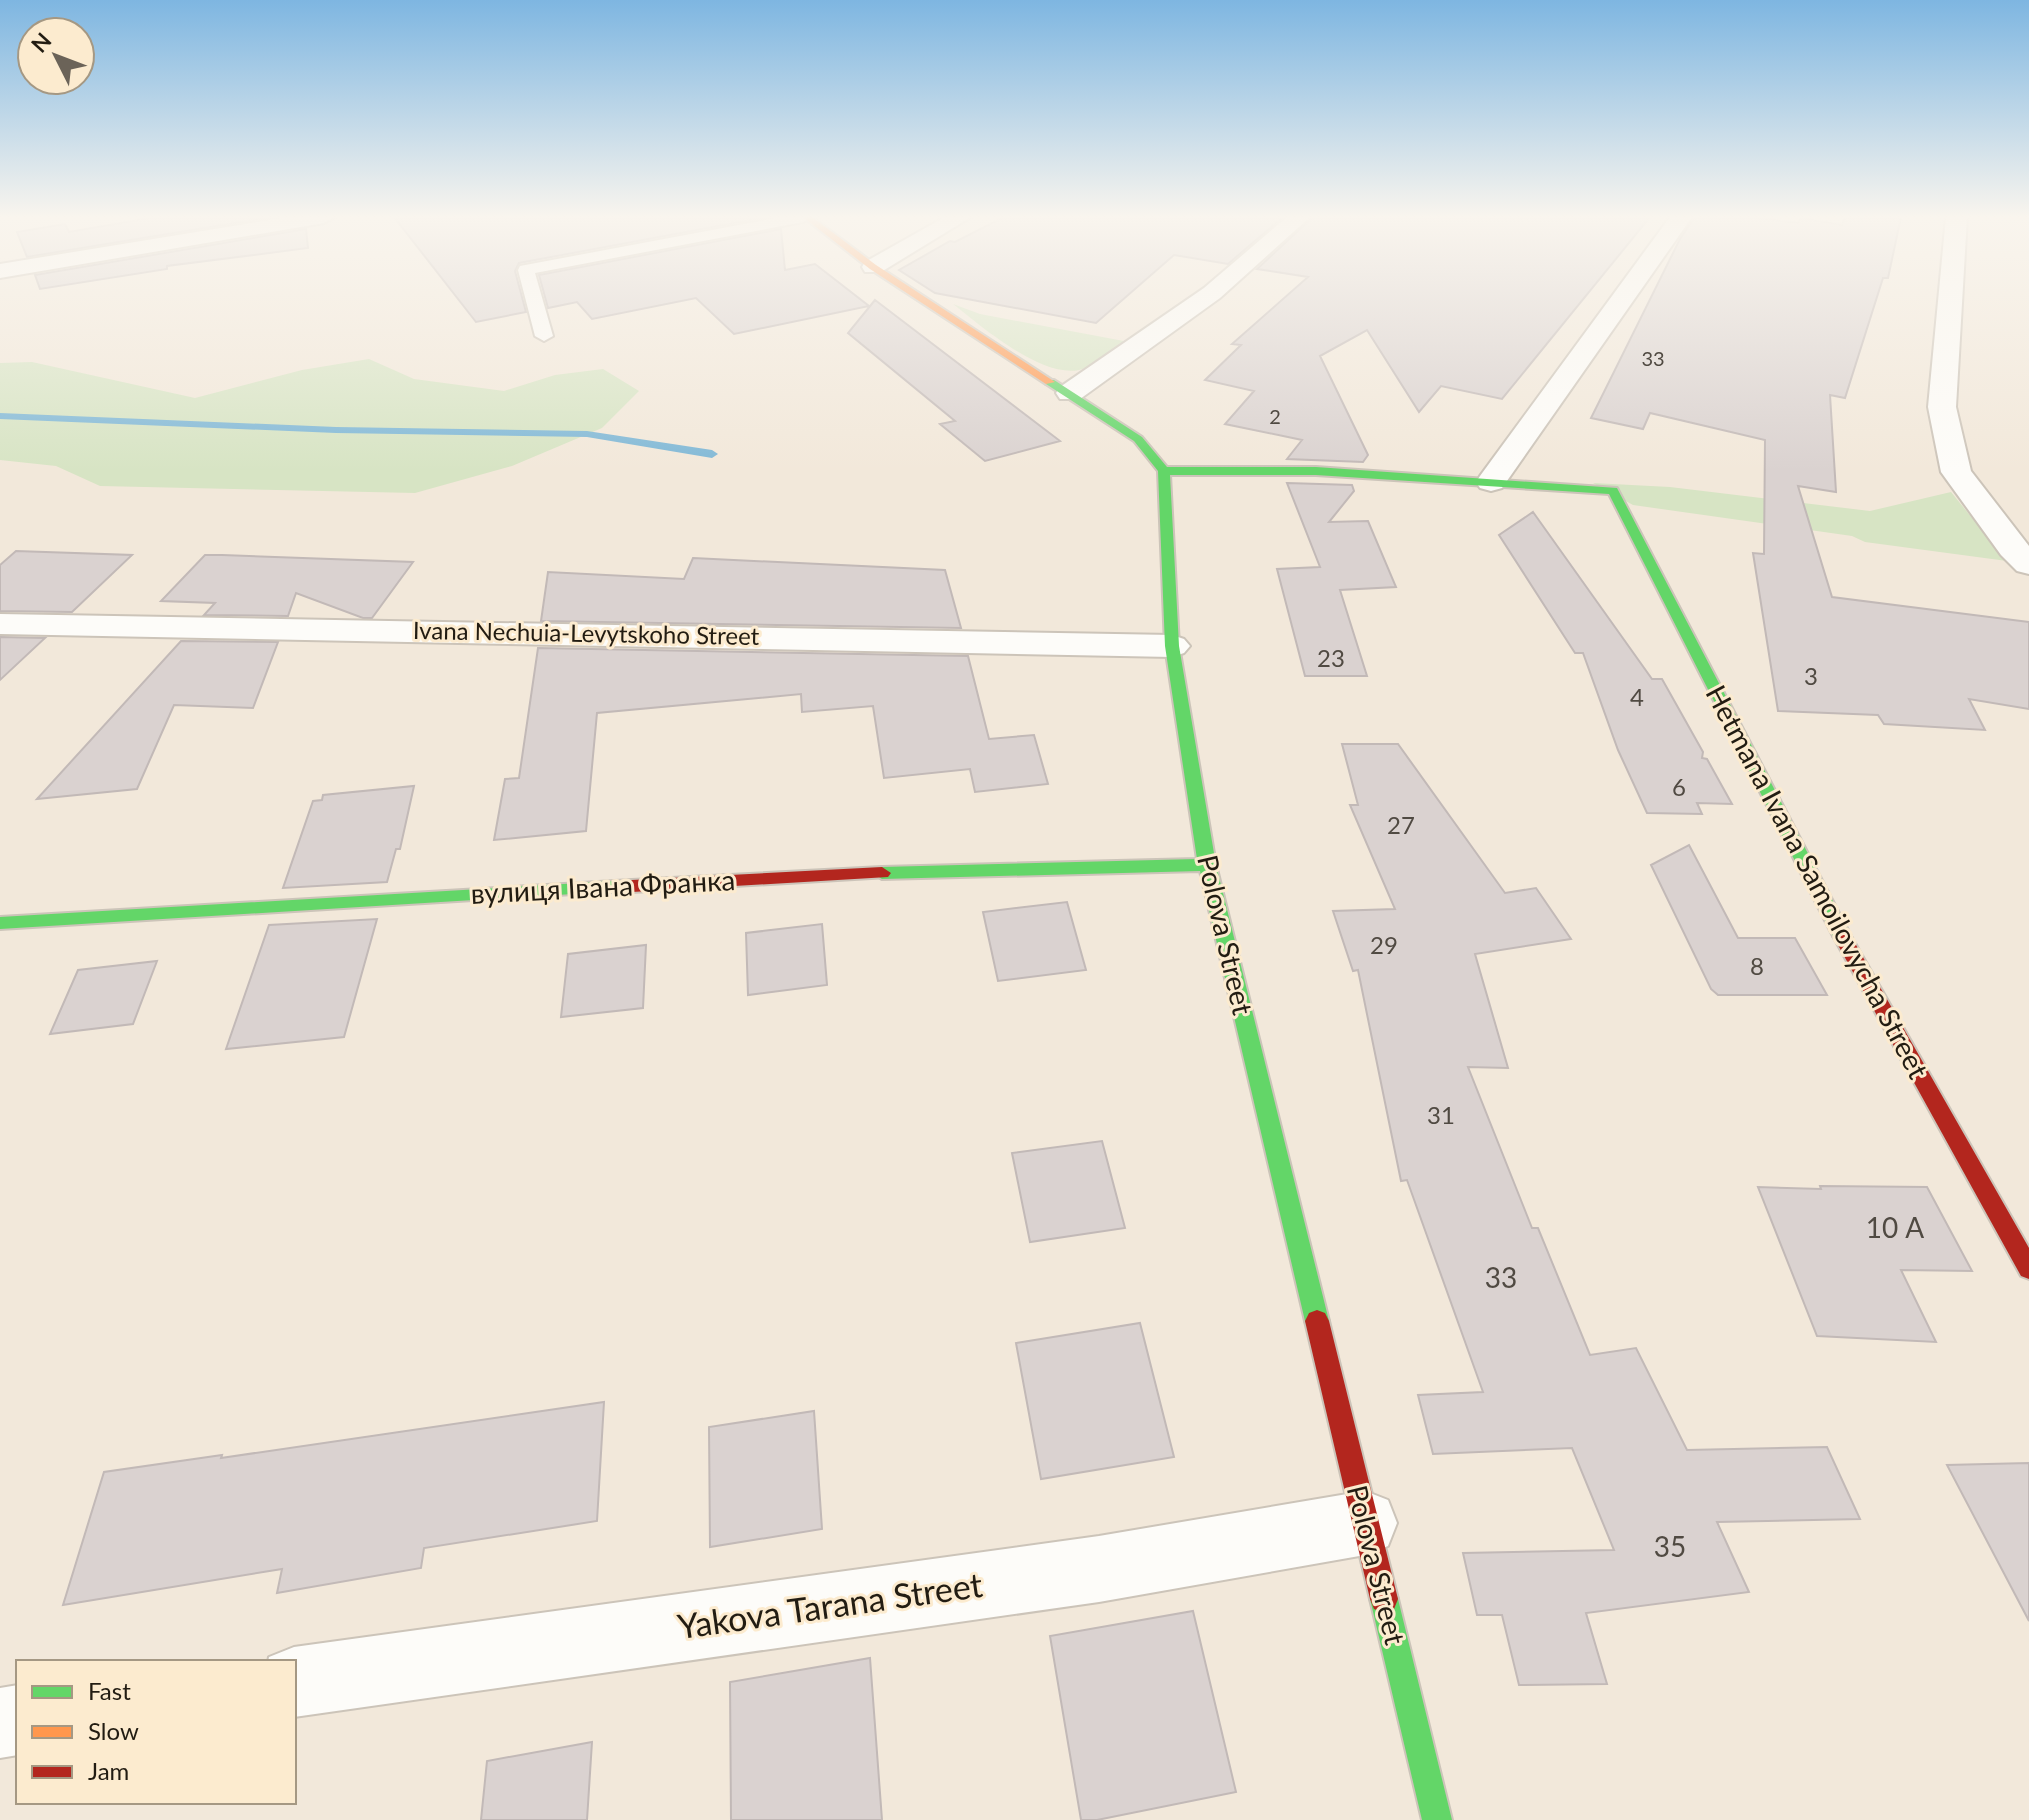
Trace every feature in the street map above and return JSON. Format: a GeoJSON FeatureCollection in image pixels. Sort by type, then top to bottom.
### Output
{"type":"FeatureCollection","features":[{"type":"Feature","properties":{"kind":"street"},"geometry":{"type":"LineString","coordinates":[[928,302],[1138,439],[1164,471],[1316,471],[1491,482],[1620,302]]}},
{"type":"Feature","properties":{"kind":"street"},"geometry":{"type":"LineString","coordinates":[[1070,393],[1199,302]]}},
{"type":"Feature","properties":{"kind":"street"},"geometry":{"type":"LineString","coordinates":[[1950,302],[1942,407],[1956,472],[2012,548],[2029,564]]}},
{"type":"Feature","properties":{"kind":"street","name":"Polova Street"},"geometry":{"type":"LineString","coordinates":[[1164,471],[1172,646],[1207,865],[1437,1820]]}},
{"type":"Feature","properties":{"kind":"street","name":"Hetmana Ivana Samoilovycha Street"},"geometry":{"type":"LineString","coordinates":[[1491,482],[1613,491],[1876,1001],[2029,1269]]}},
{"type":"Feature","properties":{"kind":"street","name":"Ivana Nechuia-Levytskoho Street"},"geometry":{"type":"LineString","coordinates":[[0,624],[1172,646]]}},
{"type":"Feature","properties":{"kind":"street","name":"вулиця Івана Франка"},"geometry":{"type":"LineString","coordinates":[[0,923],[827,874],[1207,865]]}},
{"type":"Feature","properties":{"kind":"street","name":"Yakova Tarana Street"},"geometry":{"type":"LineString","coordinates":[[296,1682],[1099,1569],[1365,1523]]}},
{"type":"Feature","properties":{"kind":"lane"},"geometry":{"type":"LineString","coordinates":[[535,302],[544,336]]}},
{"type":"Feature","properties":{"kind":"green space"},"geometry":{"type":"Polygon","coordinates":[[[953,304],[980,314],[1129,342],[1092,365],[1079,370],[1064,370],[1047,366],[1012,348],[953,304]]]}},
{"type":"Feature","properties":{"kind":"green space"},"geometry":{"type":"Polygon","coordinates":[[[369,359],[414,379],[504,391],[555,375],[603,369],[639,391],[602,428],[512,466],[415,493],[100,486],[56,466],[0,460],[0,363],[32,362],[195,398],[302,370],[369,359]]]}},
{"type":"Feature","properties":{"kind":"green space"},"geometry":{"type":"Polygon","coordinates":[[[1593,483],[1670,487],[1870,511],[1951,492],[2007,561],[1633,505],[1593,483]]]}},
{"type":"Feature","properties":{"kind":"building"},"geometry":{"type":"Polygon","coordinates":[[[460,302],[523,302],[526,312],[476,322],[460,302]]]}},
{"type":"Feature","properties":{"kind":"building"},"geometry":{"type":"Polygon","coordinates":[[[546,302],[677,302],[592,319],[577,302],[548,308],[546,302]]]}},
{"type":"Feature","properties":{"kind":"building"},"geometry":{"type":"Polygon","coordinates":[[[700,302],[864,302],[869,306],[734,334],[700,302]]]}},
{"type":"Feature","properties":{"kind":"building"},"geometry":{"type":"Polygon","coordinates":[[[873,302],[878,302],[1060,441],[985,461],[940,424],[955,421],[848,333],[873,302]]]}},
{"type":"Feature","properties":{"kind":"building"},"geometry":{"type":"Polygon","coordinates":[[[983,302],[1120,302],[1096,323],[983,302]]]}},
{"type":"Feature","properties":{"kind":"building"},"geometry":{"type":"Polygon","coordinates":[[[1280,302],[1581,302],[1502,399],[1441,386],[1419,412],[1367,330],[1320,356],[1368,455],[1363,462],[1287,459],[1302,440],[1225,424],[1254,391],[1205,380],[1241,345],[1232,344],[1280,302]]]}},
{"type":"Feature","properties":{"kind":"building"},"geometry":{"type":"Polygon","coordinates":[[[1649,302],[1875,302],[1845,398],[1830,395],[1836,492],[1798,486],[1832,597],[2029,622],[2029,709],[1969,699],[1985,730],[1884,724],[1878,715],[1778,711],[1753,553],[1764,554],[1765,440],[1650,413],[1643,429],[1591,418],[1649,302]]]}},
{"type":"Feature","properties":{"kind":"building"},"geometry":{"type":"Polygon","coordinates":[[[1287,483],[1352,485],[1354,491],[1329,522],[1368,521],[1396,587],[1340,590],[1367,676],[1305,676],[1277,569],[1320,567],[1287,483]]]}},
{"type":"Feature","properties":{"kind":"building"},"geometry":{"type":"Polygon","coordinates":[[[1533,512],[1652,679],[1662,679],[1703,752],[1702,758],[1707,759],[1732,804],[1697,803],[1702,814],[1647,813],[1618,750],[1583,653],[1575,653],[1499,535],[1533,512]]]}},
{"type":"Feature","properties":{"kind":"building"},"geometry":{"type":"Polygon","coordinates":[[[16,551],[132,555],[72,612],[0,611],[0,565],[16,551]]]}},
{"type":"Feature","properties":{"kind":"building"},"geometry":{"type":"Polygon","coordinates":[[[205,555],[413,562],[372,618],[363,618],[296,593],[288,616],[204,615],[215,603],[161,601],[205,555]]]}},
{"type":"Feature","properties":{"kind":"building"},"geometry":{"type":"Polygon","coordinates":[[[693,558],[945,570],[961,628],[541,621],[548,572],[684,579],[693,558]]]}},
{"type":"Feature","properties":{"kind":"building"},"geometry":{"type":"Polygon","coordinates":[[[0,637],[45,638],[0,680],[0,637]]]}},
{"type":"Feature","properties":{"kind":"building"},"geometry":{"type":"Polygon","coordinates":[[[181,641],[278,642],[253,708],[174,705],[137,789],[37,799],[181,641]]]}},
{"type":"Feature","properties":{"kind":"building"},"geometry":{"type":"Polygon","coordinates":[[[538,648],[968,656],[989,739],[1034,735],[1048,784],[975,792],[970,769],[884,778],[873,706],[802,712],[801,694],[597,713],[586,831],[494,840],[505,779],[519,778],[538,648]]]}},
{"type":"Feature","properties":{"kind":"building"},"geometry":{"type":"Polygon","coordinates":[[[1342,744],[1398,744],[1505,893],[1536,888],[1571,939],[1475,954],[1508,1068],[1468,1067],[1532,1228],[1538,1228],[1590,1355],[1636,1348],[1687,1450],[1827,1447],[1860,1519],[1717,1522],[1749,1592],[1586,1613],[1607,1684],[1519,1685],[1502,1615],[1477,1615],[1463,1553],[1614,1550],[1572,1448],[1433,1454],[1418,1395],[1483,1392],[1407,1180],[1401,1181],[1358,970],[1353,971],[1333,911],[1395,909],[1350,805],[1358,805],[1342,744]]]}},
{"type":"Feature","properties":{"kind":"building"},"geometry":{"type":"Polygon","coordinates":[[[414,786],[400,849],[396,849],[387,882],[283,888],[313,801],[322,800],[323,795],[414,786]]]}},
{"type":"Feature","properties":{"kind":"building"},"geometry":{"type":"Polygon","coordinates":[[[1689,845],[1738,938],[1795,938],[1827,995],[1718,995],[1711,989],[1651,865],[1689,845]]]}},
{"type":"Feature","properties":{"kind":"building"},"geometry":{"type":"Polygon","coordinates":[[[1067,902],[1086,970],[998,981],[983,912],[1067,902]]]}},
{"type":"Feature","properties":{"kind":"building"},"geometry":{"type":"Polygon","coordinates":[[[377,919],[344,1037],[226,1049],[269,925],[377,919]]]}},
{"type":"Feature","properties":{"kind":"building"},"geometry":{"type":"Polygon","coordinates":[[[822,924],[827,985],[748,995],[746,933],[822,924]]]}},
{"type":"Feature","properties":{"kind":"building"},"geometry":{"type":"Polygon","coordinates":[[[646,945],[643,1008],[561,1017],[568,954],[646,945]]]}},
{"type":"Feature","properties":{"kind":"building"},"geometry":{"type":"Polygon","coordinates":[[[157,961],[133,1024],[50,1034],[78,970],[157,961]]]}},
{"type":"Feature","properties":{"kind":"building"},"geometry":{"type":"Polygon","coordinates":[[[1102,1141],[1125,1228],[1030,1242],[1012,1153],[1102,1141]]]}},
{"type":"Feature","properties":{"kind":"building"},"geometry":{"type":"Polygon","coordinates":[[[1820,1186],[1927,1187],[1972,1271],[1901,1270],[1936,1342],[1817,1336],[1758,1187],[1821,1189],[1820,1186]]]}},
{"type":"Feature","properties":{"kind":"building"},"geometry":{"type":"Polygon","coordinates":[[[1140,1323],[1174,1457],[1041,1479],[1016,1343],[1140,1323]]]}},
{"type":"Feature","properties":{"kind":"building"},"geometry":{"type":"Polygon","coordinates":[[[604,1402],[597,1521],[424,1548],[421,1568],[277,1593],[282,1569],[63,1605],[104,1472],[604,1402]]]}},
{"type":"Feature","properties":{"kind":"building"},"geometry":{"type":"Polygon","coordinates":[[[814,1411],[822,1529],[710,1547],[709,1427],[814,1411]]]}},
{"type":"Feature","properties":{"kind":"building"},"geometry":{"type":"Polygon","coordinates":[[[2029,1463],[2029,1621],[1947,1465],[2029,1463]]]}},
{"type":"Feature","properties":{"kind":"building"},"geometry":{"type":"Polygon","coordinates":[[[1193,1611],[1236,1792],[1097,1820],[1081,1820],[1050,1636],[1193,1611]]]}},
{"type":"Feature","properties":{"kind":"building"},"geometry":{"type":"Polygon","coordinates":[[[870,1658],[882,1820],[731,1820],[730,1682],[870,1658]]]}},
{"type":"Feature","properties":{"kind":"building"},"geometry":{"type":"Polygon","coordinates":[[[592,1742],[587,1820],[481,1820],[487,1761],[592,1742]]]}},
{"type":"Feature","properties":{"kind":"waterway"},"geometry":{"type":"LineString","coordinates":[[0,416],[336,430],[587,434],[712,454]]}},
{"type":"Feature","properties":{"kind":"traffic: fast"},"geometry":{"type":"LineString","coordinates":[[1050,382],[1138,439],[1164,471],[1172,646],[1207,865],[1317,1321]]}},
{"type":"Feature","properties":{"kind":"traffic: fast"},"geometry":{"type":"LineString","coordinates":[[1164,471],[1316,471],[1613,491],[1842,936]]}},
{"type":"Feature","properties":{"kind":"traffic: fast"},"geometry":{"type":"LineString","coordinates":[[882,873],[1207,865]]}},
{"type":"Feature","properties":{"kind":"traffic: fast"},"geometry":{"type":"LineString","coordinates":[[0,923],[632,886]]}},
{"type":"Feature","properties":{"kind":"traffic: fast"},"geometry":{"type":"LineString","coordinates":[[1384,1599],[1437,1820]]}},
{"type":"Feature","properties":{"kind":"traffic: slow"},"geometry":{"type":"LineString","coordinates":[[927,302],[1050,382]]}},
{"type":"Feature","properties":{"kind":"traffic: jam"},"geometry":{"type":"LineString","coordinates":[[632,886],[882,873]]}},
{"type":"Feature","properties":{"kind":"traffic: jam"},"geometry":{"type":"LineString","coordinates":[[1842,936],[2029,1269]]}},
{"type":"Feature","properties":{"kind":"traffic: jam"},"geometry":{"type":"LineString","coordinates":[[1317,1321],[1384,1599]]}}]}
